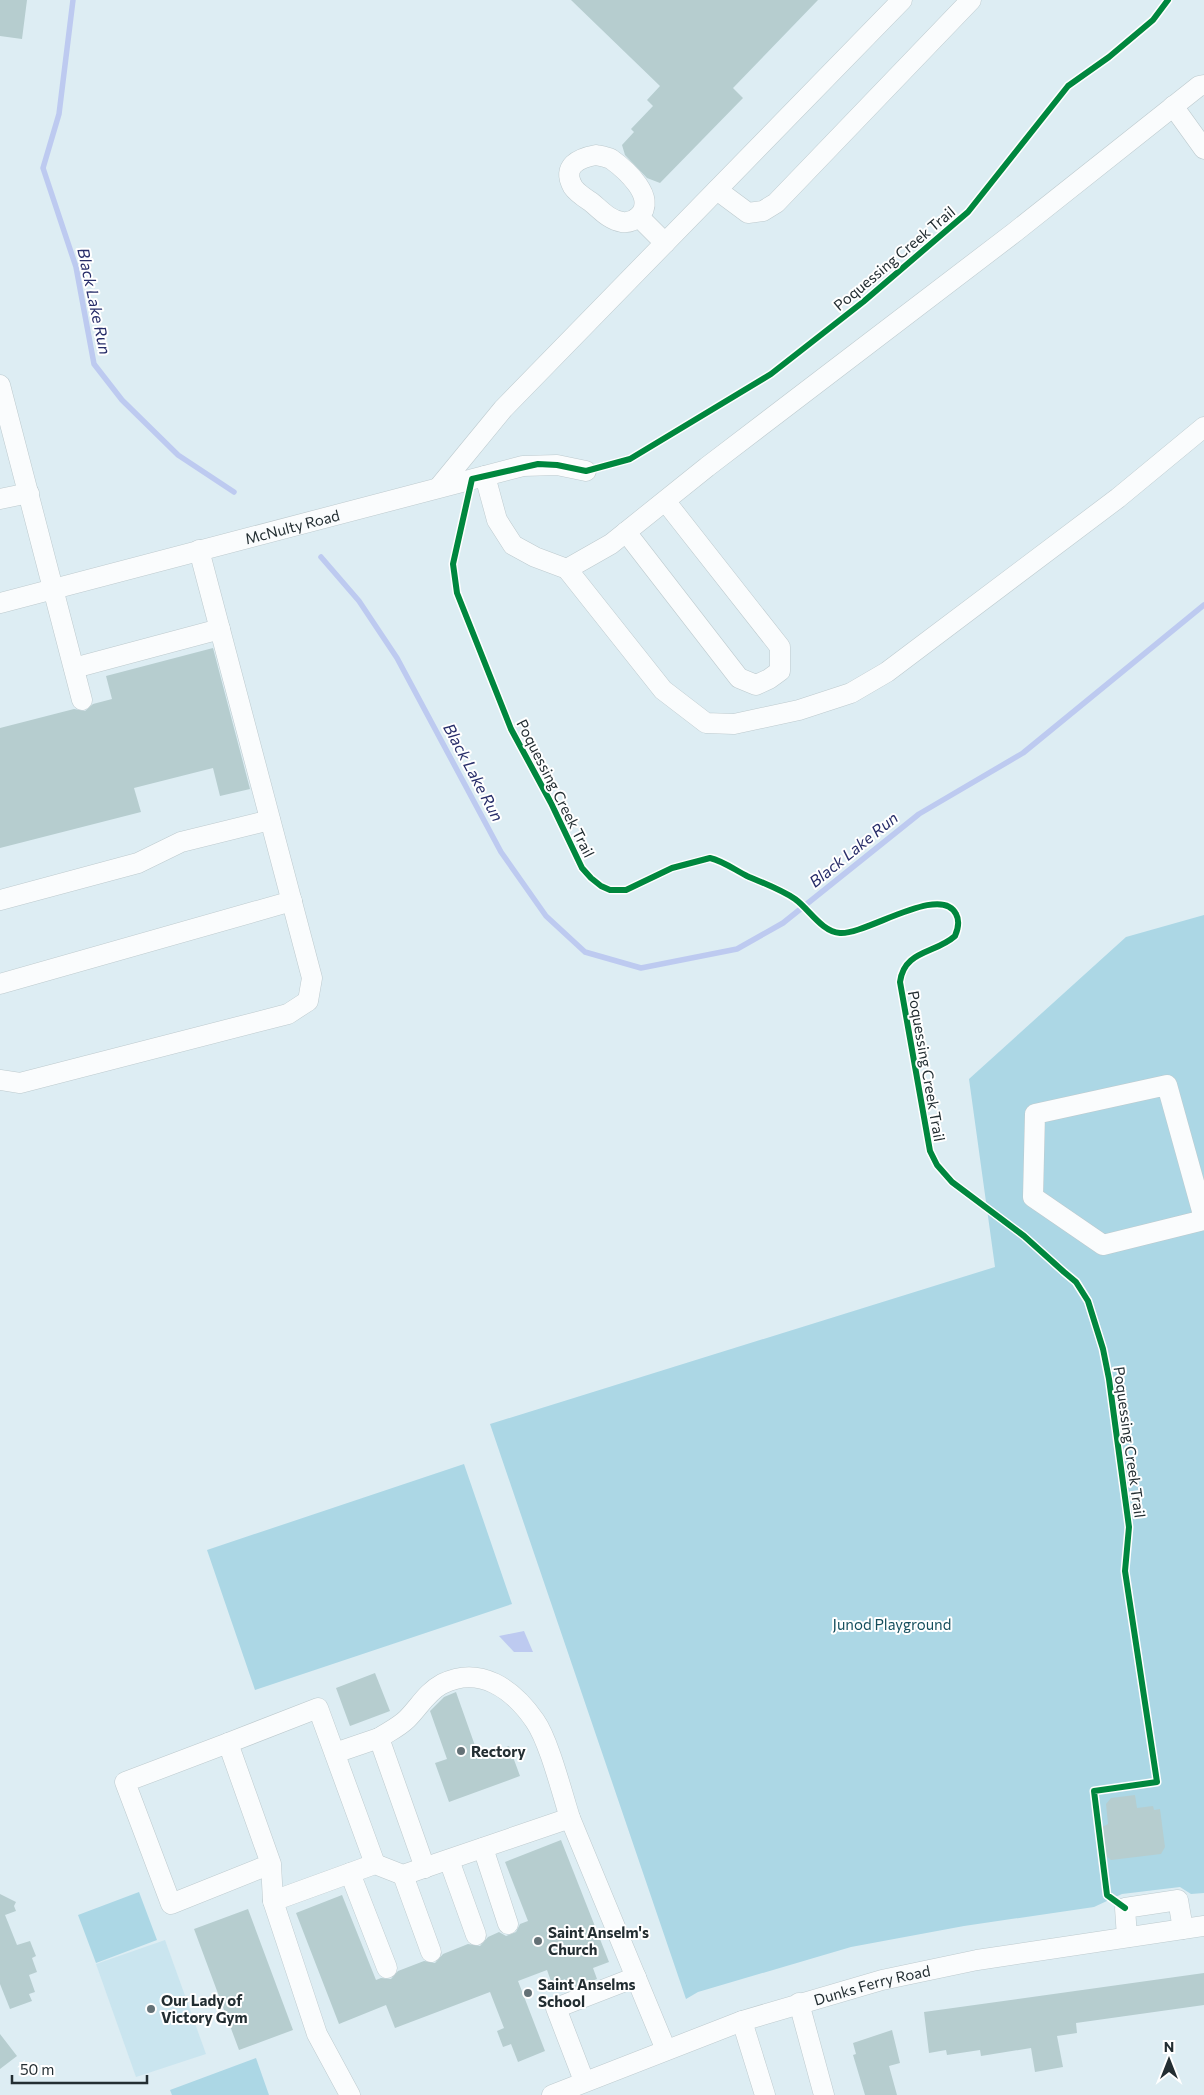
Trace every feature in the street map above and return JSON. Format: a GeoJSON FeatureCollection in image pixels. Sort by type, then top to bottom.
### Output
{"type":"FeatureCollection","features":[{"type":"Feature","properties":{"kind":"street"},"geometry":{"type":"LineString","coordinates":[[439,487],[503,409],[902,0]]}},
{"type":"Feature","properties":{"kind":"street"},"geometry":{"type":"LineString","coordinates":[[717,190],[748,213],[763,211],[776,203],[972,0]]}},
{"type":"Feature","properties":{"kind":"street"},"geometry":{"type":"LineString","coordinates":[[567,569],[611,544],[666,502],[707,467],[1015,232],[1198,86],[1204,85]]}},
{"type":"Feature","properties":{"kind":"street"},"geometry":{"type":"LineString","coordinates":[[1173,106],[1204,149]]}},
{"type":"Feature","properties":{"kind":"street"},"geometry":{"type":"LineString","coordinates":[[639,216],[665,243]]}},
{"type":"Feature","properties":{"kind":"street"},"geometry":{"type":"LineString","coordinates":[[0,385],[82,700]]}},
{"type":"Feature","properties":{"kind":"street"},"geometry":{"type":"LineString","coordinates":[[485,476],[497,520],[513,545],[535,557],[567,569],[663,690],[706,723],[734,724],[789,712],[851,693],[887,672],[1118,498],[1204,427]]}},
{"type":"Feature","properties":{"kind":"street","name":"McNulty Road"},"geometry":{"type":"LineString","coordinates":[[0,603],[54,587],[439,487],[538,464],[557,465],[586,471]]}},
{"type":"Feature","properties":{"kind":"street"},"geometry":{"type":"LineString","coordinates":[[0,499],[29,492]]}},
{"type":"Feature","properties":{"kind":"street"},"geometry":{"type":"LineString","coordinates":[[626,532],[738,678],[756,684],[769,679],[780,671],[780,647],[666,502]]}},
{"type":"Feature","properties":{"kind":"street"},"geometry":{"type":"LineString","coordinates":[[0,1080],[20,1083],[288,1014],[308,1001],[312,978],[199,550]]}},
{"type":"Feature","properties":{"kind":"street"},"geometry":{"type":"LineString","coordinates":[[74,668],[220,629]]}},
{"type":"Feature","properties":{"kind":"street"},"geometry":{"type":"LineString","coordinates":[[0,900],[138,863],[181,842],[270,820]]}},
{"type":"Feature","properties":{"kind":"street"},"geometry":{"type":"LineString","coordinates":[[0,984],[292,901]]}},
{"type":"Feature","properties":{"kind":"street"},"geometry":{"type":"LineString","coordinates":[[1167,1085],[1204,1219],[1103,1245],[1033,1197],[1035,1114],[1167,1085]]}},
{"type":"Feature","properties":{"kind":"street"},"geometry":{"type":"LineString","coordinates":[[335,1753],[378,1738],[407,1719],[420,1702],[440,1685],[461,1676],[488,1679],[515,1696],[536,1722],[570,1818],[666,2050]]}},
{"type":"Feature","properties":{"kind":"street"},"geometry":{"type":"LineString","coordinates":[[271,1864],[171,1904],[125,1782],[318,1708],[375,1864]]}},
{"type":"Feature","properties":{"kind":"street"},"geometry":{"type":"LineString","coordinates":[[378,1738],[425,1868]]}},
{"type":"Feature","properties":{"kind":"street"},"geometry":{"type":"LineString","coordinates":[[228,1743],[271,1864],[273,1901],[318,2034],[350,2095]]}},
{"type":"Feature","properties":{"kind":"street"},"geometry":{"type":"LineString","coordinates":[[273,1901],[375,1864],[403,1875],[570,1818]]}},
{"type":"Feature","properties":{"kind":"street"},"geometry":{"type":"LineString","coordinates":[[483,1848],[508,1924]]}},
{"type":"Feature","properties":{"kind":"street"},"geometry":{"type":"LineString","coordinates":[[448,1860],[476,1934]]}},
{"type":"Feature","properties":{"kind":"street"},"geometry":{"type":"LineString","coordinates":[[350,1873],[387,1968]]}},
{"type":"Feature","properties":{"kind":"street"},"geometry":{"type":"LineString","coordinates":[[403,1875],[432,1952]]}},
{"type":"Feature","properties":{"kind":"street"},"geometry":{"type":"LineString","coordinates":[[1127,1937],[1125,1908],[1178,1900],[1183,1929]]}},
{"type":"Feature","properties":{"kind":"street","name":"Dunks Ferry Road"},"geometry":{"type":"LineString","coordinates":[[552,2095],[742,2021],[799,2003],[901,1976],[977,1960],[1204,1926]]}},
{"type":"Feature","properties":{"kind":"street"},"geometry":{"type":"LineString","coordinates":[[584,2081],[556,2008],[636,1977]]}},
{"type":"Feature","properties":{"kind":"street"},"geometry":{"type":"LineString","coordinates":[[799,2003],[824,2095]]}},
{"type":"Feature","properties":{"kind":"street"},"geometry":{"type":"LineString","coordinates":[[742,2021],[765,2095]]}},
{"type":"Feature","properties":{"kind":"path"},"geometry":{"type":"LineString","coordinates":[[1125,1908],[1107,1895],[1094,1791],[1157,1782],[1156,1772]]}},
{"type":"Feature","properties":{"kind":"shaded area"},"geometry":{"type":"Polygon","coordinates":[[[524,1631],[533,1652],[514,1652],[499,1636],[524,1631]]]}},
{"type":"Feature","properties":{"kind":"shaded area","name":"Our Lady of Victory Gym"},"geometry":{"type":"Polygon","coordinates":[[[165,1940],[206,2054],[136,2077],[96,1964],[165,1940]]]}},
{"type":"Feature","properties":{"kind":"green space","name":"Junod Playground"},"geometry":{"type":"Polygon","coordinates":[[[1204,915],[1204,1893],[1191,1894],[1180,1887],[1122,1894],[1094,1907],[964,1926],[851,1947],[698,1992],[686,1999],[490,1424],[995,1267],[969,1079],[1126,937],[1204,915]]]}},
{"type":"Feature","properties":{"kind":"green space"},"geometry":{"type":"Polygon","coordinates":[[[464,1464],[512,1604],[255,1690],[207,1550],[464,1464]]]}},
{"type":"Feature","properties":{"kind":"green space"},"geometry":{"type":"Polygon","coordinates":[[[139,1892],[157,1940],[96,1963],[78,1915],[139,1892]]]}},
{"type":"Feature","properties":{"kind":"green space"},"geometry":{"type":"Polygon","coordinates":[[[256,2058],[269,2095],[172,2095],[170,2090],[256,2058]]]}},
{"type":"Feature","properties":{"kind":"building"},"geometry":{"type":"Polygon","coordinates":[[[0,0],[27,0],[22,39],[0,36],[0,0]]]}},
{"type":"Feature","properties":{"kind":"building"},"geometry":{"type":"Polygon","coordinates":[[[571,0],[818,0],[733,88],[743,98],[660,183],[647,178],[625,155],[622,145],[634,132],[631,129],[653,106],[647,100],[660,86],[571,0]]]}},
{"type":"Feature","properties":{"kind":"building"},"geometry":{"type":"Polygon","coordinates":[[[213,648],[250,789],[220,796],[213,768],[134,788],[141,812],[0,848],[0,728],[74,709],[85,711],[93,704],[112,699],[106,676],[213,648]]]}},
{"type":"Feature","properties":{"kind":"building"},"geometry":{"type":"Polygon","coordinates":[[[375,1673],[390,1711],[350,1726],[336,1688],[375,1673]]]}},
{"type":"Feature","properties":{"kind":"building","name":"Rectory"},"geometry":{"type":"Polygon","coordinates":[[[456,1692],[479,1757],[509,1746],[520,1776],[449,1802],[435,1763],[447,1759],[430,1711],[444,1697],[456,1692]]]}},
{"type":"Feature","properties":{"kind":"building"},"geometry":{"type":"Polygon","coordinates":[[[1135,1795],[1137,1808],[1153,1806],[1154,1810],[1160,1809],[1165,1847],[1161,1854],[1111,1860],[1106,1856],[1102,1827],[1108,1824],[1106,1804],[1111,1798],[1135,1795]]]}},
{"type":"Feature","properties":{"kind":"building","name":"Saint Anselm's Church"},"geometry":{"type":"Polygon","coordinates":[[[561,1840],[609,1962],[593,1968],[597,1979],[569,1990],[565,1979],[552,1984],[547,1970],[518,1981],[545,2051],[518,2062],[511,2044],[503,2047],[497,2031],[504,2028],[490,1992],[395,2028],[386,2005],[339,2024],[296,1913],[342,1895],[376,1980],[381,1978],[391,1979],[398,1971],[424,1961],[435,1963],[443,1954],[468,1944],[480,1946],[488,1937],[499,1932],[506,1936],[516,1932],[520,1924],[528,1921],[505,1862],[561,1840]]]}},
{"type":"Feature","properties":{"kind":"building"},"geometry":{"type":"Polygon","coordinates":[[[0,1894],[16,1902],[14,1906],[16,1911],[5,1915],[17,1945],[30,1941],[36,1956],[32,1958],[37,1972],[29,1975],[35,1992],[29,1994],[32,2001],[10,2009],[0,1984],[0,1894]]]}},
{"type":"Feature","properties":{"kind":"building"},"geometry":{"type":"Polygon","coordinates":[[[248,1909],[293,2030],[239,2050],[194,1929],[248,1909]]]}},
{"type":"Feature","properties":{"kind":"building"},"geometry":{"type":"Polygon","coordinates":[[[1204,1973],[1204,2005],[1076,2023],[1077,2033],[1057,2036],[1063,2067],[1035,2072],[1031,2048],[981,2056],[980,2050],[947,2055],[946,2050],[929,2053],[924,2012],[1204,1973]]]}},
{"type":"Feature","properties":{"kind":"building"},"geometry":{"type":"Polygon","coordinates":[[[892,2030],[900,2063],[889,2066],[897,2095],[865,2095],[853,2055],[856,2054],[853,2043],[892,2030]]]}},
{"type":"Feature","properties":{"kind":"building"},"geometry":{"type":"Polygon","coordinates":[[[0,2034],[17,2056],[0,2069],[0,2034]]]}},
{"type":"Feature","properties":{"kind":"waterway","name":"Black Lake Run"},"geometry":{"type":"LineString","coordinates":[[73,0],[59,114],[43,168],[76,267],[94,364],[122,400],[178,455],[234,492]]}},
{"type":"Feature","properties":{"kind":"waterway","name":"Black Lake Run"},"geometry":{"type":"LineString","coordinates":[[321,557],[359,601],[397,658],[501,852],[546,916],[585,952],[641,968],[737,949],[783,923],[919,814],[1023,753],[1204,605]]}},
{"type":"Feature","properties":{"kind":"cycle path","name":"Poquessing Creek Trail"},"geometry":{"type":"LineString","coordinates":[[1125,1908],[1107,1895],[1094,1791],[1157,1782],[1125,1571],[1129,1527],[1109,1379],[1103,1349],[1088,1301],[1076,1282],[1024,1236],[952,1182],[937,1165],[930,1151],[900,982],[907,964],[914,958],[947,942],[955,936],[958,925],[956,914],[948,906],[935,904],[902,913],[867,927],[840,933],[833,932],[827,929],[789,895],[710,858],[672,868],[626,890],[610,890],[601,886],[582,868],[551,803],[511,729],[457,593],[453,564],[472,479],[538,464],[557,465],[586,471],[630,459],[771,374],[863,302],[968,212],[1068,86],[1109,57],[1153,20],[1168,0]]}},
{"type":"Feature","properties":{"kind":"place","name":"Rectory"},"geometry":{"type":"Point","coordinates":[461,1751]}},
{"type":"Feature","properties":{"kind":"place","name":"Saint Anselm's Church"},"geometry":{"type":"Point","coordinates":[538,1941]}},
{"type":"Feature","properties":{"kind":"place","name":"Saint Anselms School"},"geometry":{"type":"Point","coordinates":[528,1993]}},
{"type":"Feature","properties":{"kind":"place","name":"Our Lady of Victory Gym"},"geometry":{"type":"Point","coordinates":[151,2009]}}]}
